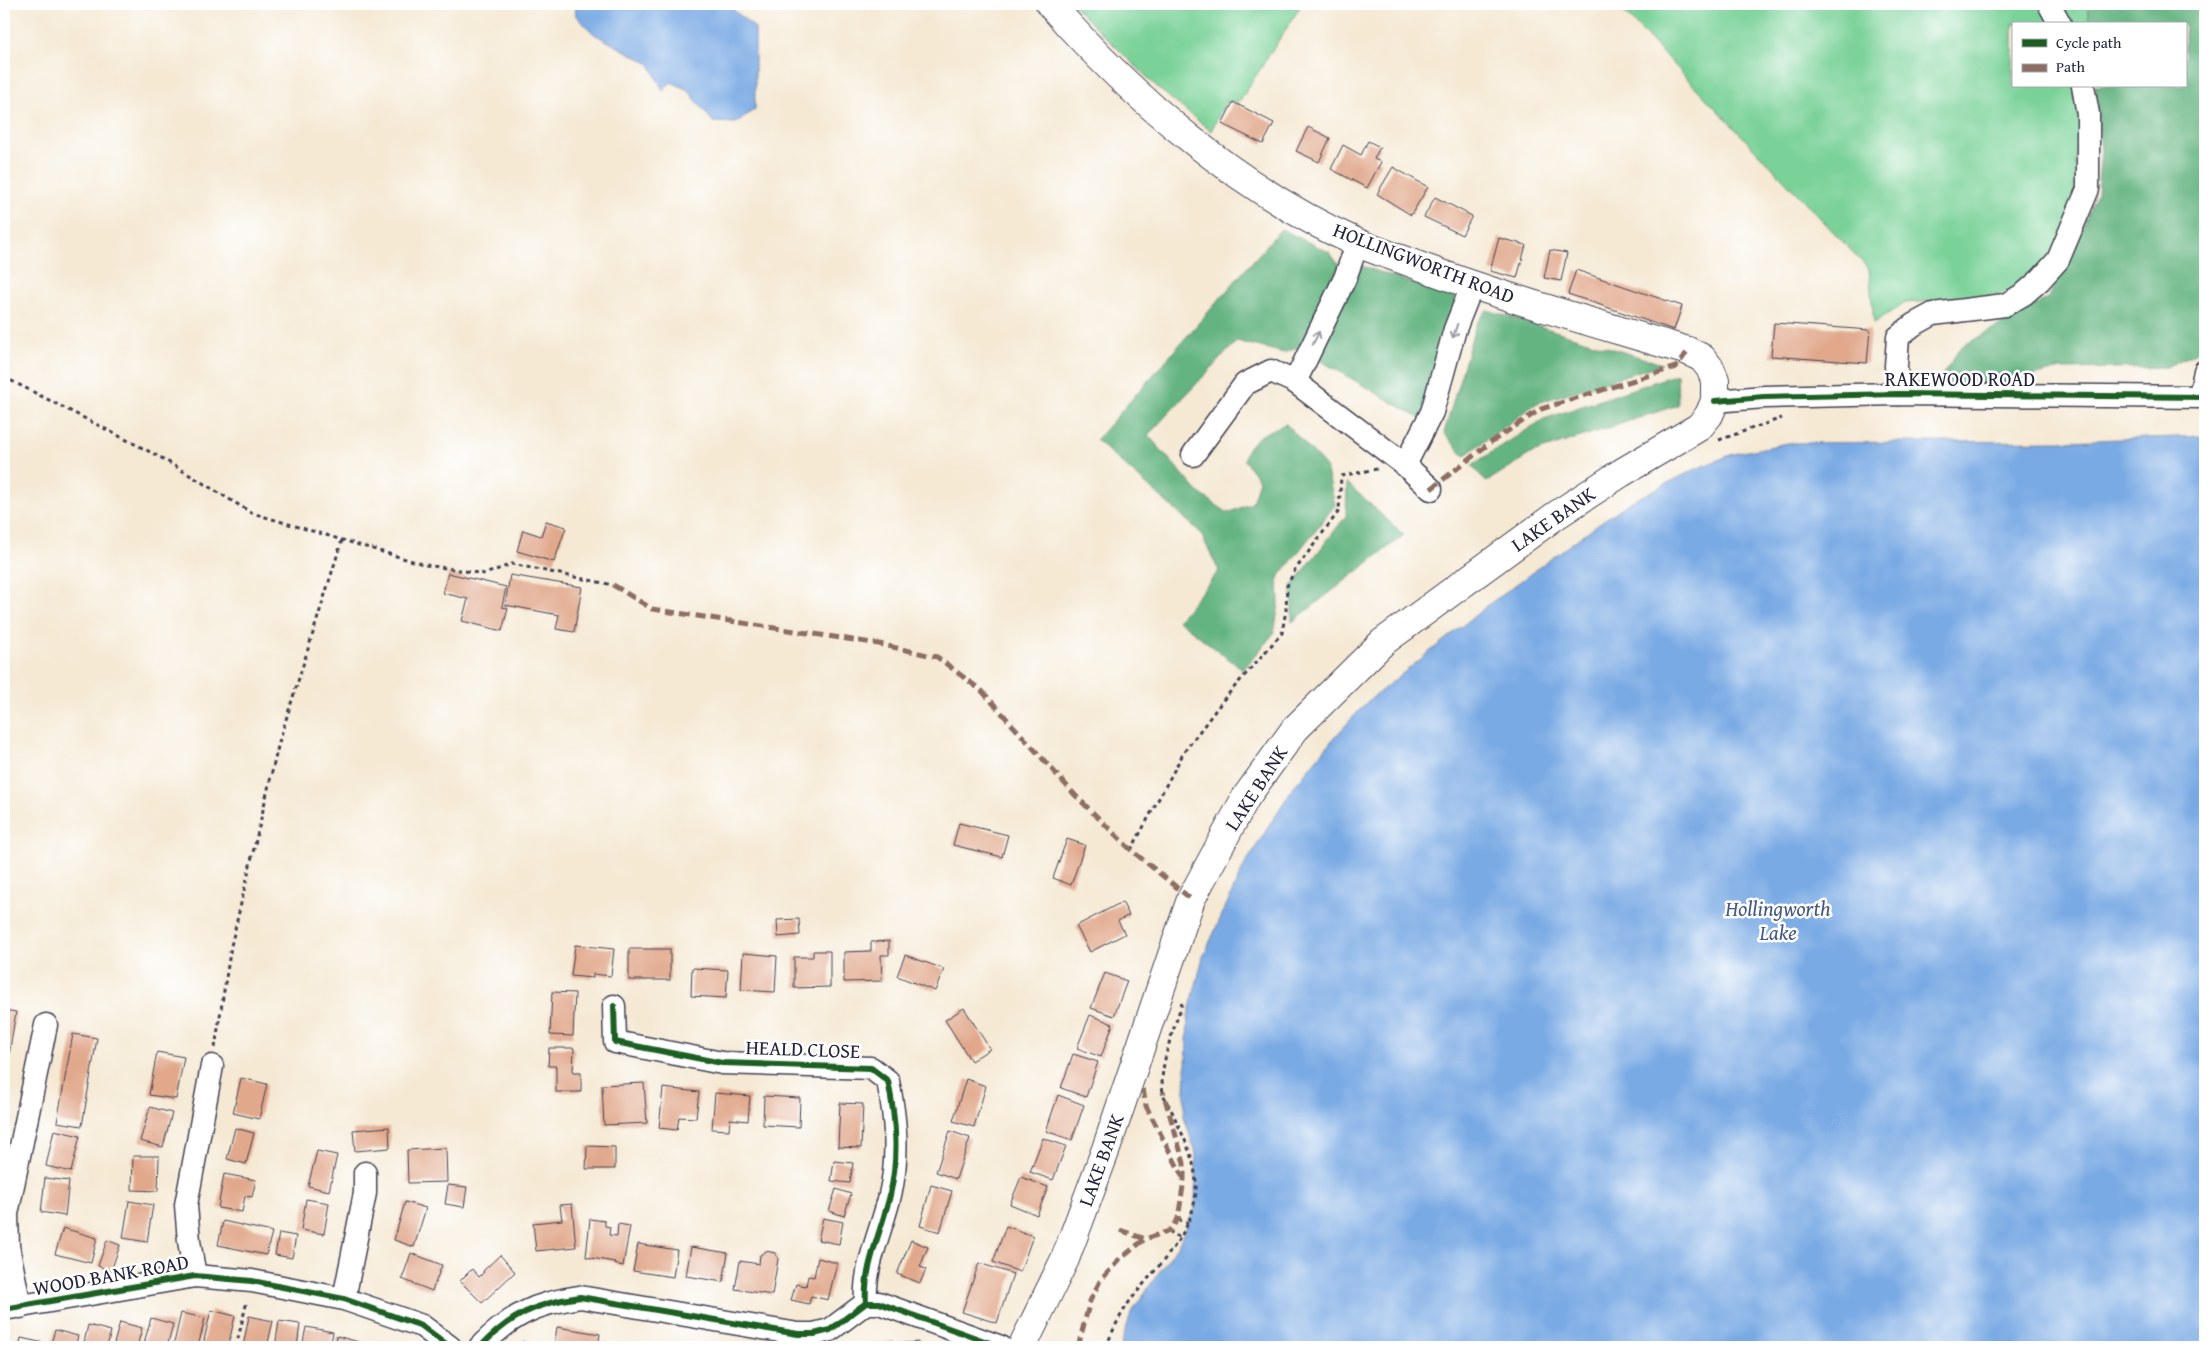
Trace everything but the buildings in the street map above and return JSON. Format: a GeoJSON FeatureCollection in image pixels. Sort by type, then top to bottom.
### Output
{"type":"FeatureCollection","features":[{"type":"Feature","properties":{"kind":"main road","name":"HOLLINGWORTH ROAD"},"geometry":{"type":"LineString","coordinates":[[1050,4],[1079,36],[1155,108],[1231,169],[1294,209],[1358,242],[1472,286],[1695,354],[1702,358],[1710,368],[1715,380],[1715,401]]}},
{"type":"Feature","properties":{"kind":"main road","name":"LAKE BANK"},"geometry":{"type":"LineString","coordinates":[[1022,1347],[1064,1259],[1096,1176],[1191,899],[1246,797],[1289,737],[1383,642],[1555,516],[1699,427],[1709,415],[1715,401]]}},
{"type":"Feature","properties":{"kind":"street"},"geometry":{"type":"LineString","coordinates":[[2049,4],[2059,22]]}},
{"type":"Feature","properties":{"kind":"street"},"geometry":{"type":"LineString","coordinates":[[1898,394],[1896,366],[1898,337],[1913,325],[1933,314],[2005,305],[2024,294],[2058,260],[2088,190],[2088,114],[2083,88]]}},
{"type":"Feature","properties":{"kind":"street"},"geometry":{"type":"LineString","coordinates":[[1295,382],[1345,278],[1358,242]]}},
{"type":"Feature","properties":{"kind":"street"},"geometry":{"type":"LineString","coordinates":[[1405,464],[1432,412],[1455,328],[1472,286]]}},
{"type":"Feature","properties":{"kind":"street"},"geometry":{"type":"LineString","coordinates":[[1193,456],[1245,384],[1271,370],[1295,382],[1405,464],[1431,489]]}},
{"type":"Feature","properties":{"kind":"street"},"geometry":{"type":"LineString","coordinates":[[2203,396],[2205,371]]}},
{"type":"Feature","properties":{"kind":"street","name":"RAKEWOOD ROAD"},"geometry":{"type":"LineString","coordinates":[[1715,401],[1764,397],[1898,394],[2203,396]]}},
{"type":"Feature","properties":{"kind":"street","name":"HEALD CLOSE"},"geometry":{"type":"LineString","coordinates":[[614,1006],[614,1042],[722,1063],[871,1068],[888,1081],[895,1116],[896,1166],[890,1196],[864,1285],[866,1303]]}},
{"type":"Feature","properties":{"kind":"street"},"geometry":{"type":"LineString","coordinates":[[12,1308],[7,1214],[46,1025]]}},
{"type":"Feature","properties":{"kind":"street"},"geometry":{"type":"LineString","coordinates":[[195,1276],[189,1241],[186,1205],[212,1066]]}},
{"type":"Feature","properties":{"kind":"street"},"geometry":{"type":"LineString","coordinates":[[344,1299],[365,1193],[365,1173]]}},
{"type":"Feature","properties":{"kind":"street","name":"WOOD BANK ROAD"},"geometry":{"type":"LineString","coordinates":[[12,1308],[195,1276],[252,1281],[344,1299],[422,1326],[450,1347]]}},
{"type":"Feature","properties":{"kind":"street"},"geometry":{"type":"LineString","coordinates":[[480,1347],[495,1331],[524,1312],[551,1301],[580,1297],[798,1334],[814,1334],[830,1330],[866,1303],[879,1303],[1001,1347]]}},
{"type":"Feature","properties":{"kind":"path"},"geometry":{"type":"LineString","coordinates":[[4,377],[160,457],[252,513],[426,565],[485,574],[512,564],[613,585]]}},
{"type":"Feature","properties":{"kind":"path"},"geometry":{"type":"LineString","coordinates":[[1710,443],[1785,417],[1807,397]]}},
{"type":"Feature","properties":{"kind":"path"},"geometry":{"type":"LineString","coordinates":[[1131,850],[1184,752],[1224,699],[1282,633],[1286,610],[1287,586],[1295,570],[1339,510],[1341,476],[1405,464]]}},
{"type":"Feature","properties":{"kind":"path"},"geometry":{"type":"LineString","coordinates":[[212,1066],[231,946],[279,742],[342,540]]}},
{"type":"Feature","properties":{"kind":"path"},"geometry":{"type":"LineString","coordinates":[[1106,1347],[1114,1327],[1132,1298],[1162,1264],[1180,1238],[1188,1223],[1195,1199],[1194,1167],[1191,1151],[1163,1092],[1163,1070],[1184,996]]}},
{"type":"Feature","properties":{"kind":"path"},"geometry":{"type":"LineString","coordinates":[[1178,1219],[1188,1223]]}},
{"type":"Feature","properties":{"kind":"path"},"geometry":{"type":"LineString","coordinates":[[1169,1231],[1180,1238]]}},
{"type":"Feature","properties":{"kind":"path"},"geometry":{"type":"LineString","coordinates":[[236,1347],[252,1281]]}},
{"type":"Feature","properties":{"kind":"green space"},"geometry":{"type":"Polygon","coordinates":[[[1072,4],[1302,4],[1239,102],[1226,101],[1211,131],[1159,89],[1072,4]]]}},
{"type":"Feature","properties":{"kind":"green space"},"geometry":{"type":"Polygon","coordinates":[[[1616,4],[2040,4],[2050,22],[2012,22],[2012,88],[2074,88],[2082,130],[2077,144],[2074,202],[2059,245],[2031,279],[2009,292],[1976,298],[1904,303],[1874,323],[1869,269],[1616,4]]]}},
{"type":"Feature","properties":{"kind":"green space"},"geometry":{"type":"Polygon","coordinates":[[[2059,4],[2087,4],[2089,22],[2066,22],[2059,4]]]}},
{"type":"Feature","properties":{"kind":"green space"},"geometry":{"type":"Polygon","coordinates":[[[2087,4],[2205,4],[2205,352],[2197,352],[2166,367],[2061,369],[2008,382],[1937,383],[1961,347],[2049,297],[2097,194],[2101,151],[2095,88],[2186,88],[2186,22],[2089,22],[2087,4]]]}},
{"type":"Feature","properties":{"kind":"green space"},"geometry":{"type":"Polygon","coordinates":[[[1281,229],[1329,252],[1340,266],[1299,347],[1284,353],[1237,341],[1148,435],[1199,493],[1228,513],[1252,503],[1259,480],[1244,460],[1249,447],[1254,441],[1272,430],[1286,424],[1326,467],[1335,505],[1278,578],[1279,604],[1274,633],[1243,670],[1178,620],[1219,571],[1200,532],[1096,440],[1281,229]]]}},
{"type":"Feature","properties":{"kind":"green space"},"geometry":{"type":"Polygon","coordinates":[[[1359,265],[1462,300],[1421,419],[1316,358],[1359,265]]]}},
{"type":"Feature","properties":{"kind":"green space"},"geometry":{"type":"Polygon","coordinates":[[[1487,310],[1662,364],[1537,403],[1464,456],[1444,433],[1476,324],[1487,310]]]}},
{"type":"Feature","properties":{"kind":"green space"},"geometry":{"type":"Polygon","coordinates":[[[1677,374],[1678,405],[1532,453],[1486,482],[1472,465],[1544,419],[1677,374]]]}},
{"type":"Feature","properties":{"kind":"green space"},"geometry":{"type":"Polygon","coordinates":[[[1347,483],[1404,535],[1292,622],[1292,586],[1346,516],[1347,483]]]}},
{"type":"Feature","properties":{"kind":"water"},"geometry":{"type":"Polygon","coordinates":[[[575,4],[714,4],[730,7],[755,28],[755,109],[736,123],[713,122],[688,90],[671,82],[663,91],[650,64],[594,34],[576,16],[575,4]]]}},
{"type":"Feature","properties":{"kind":"water","name":"Hollingworth Lake"},"geometry":{"type":"Polygon","coordinates":[[[2205,436],[2205,1347],[1120,1347],[1132,1311],[1178,1245],[1195,1208],[1196,1154],[1184,1117],[1188,1016],[1203,957],[1244,866],[1292,789],[1333,739],[1367,702],[1492,602],[1630,502],[1698,468],[1733,454],[1788,443],[2066,441],[2205,436]]]}},
{"type":"Feature","properties":{"kind":"marked path"},"geometry":{"type":"LineString","coordinates":[[1431,489],[1491,442],[1541,409],[1676,367],[1688,351]]}},
{"type":"Feature","properties":{"kind":"marked path"},"geometry":{"type":"LineString","coordinates":[[613,585],[652,609],[879,644],[937,657],[982,691],[1075,795],[1131,850],[1191,899]]}},
{"type":"Feature","properties":{"kind":"marked path"},"geometry":{"type":"LineString","coordinates":[[1143,1089],[1146,1106],[1183,1177]]}},
{"type":"Feature","properties":{"kind":"marked path"},"geometry":{"type":"LineString","coordinates":[[1078,1347],[1090,1301],[1100,1281],[1119,1260],[1145,1239],[1169,1231],[1178,1219],[1184,1180],[1184,1163],[1163,1092]]}},
{"type":"Feature","properties":{"kind":"marked path"},"geometry":{"type":"LineString","coordinates":[[1120,1230],[1145,1239]]}},
{"type":"Feature","properties":{"kind":"cycle path"},"geometry":{"type":"LineString","coordinates":[[1715,401],[1764,397],[1898,394],[2205,397]]}},
{"type":"Feature","properties":{"kind":"cycle path"},"geometry":{"type":"LineString","coordinates":[[614,1006],[615,1042],[722,1063],[871,1068],[888,1081],[895,1124],[895,1167],[887,1208],[867,1276],[866,1303]]}},
{"type":"Feature","properties":{"kind":"cycle path"},"geometry":{"type":"LineString","coordinates":[[4,1309],[195,1276],[252,1281],[344,1299],[422,1326],[450,1347]]}},
{"type":"Feature","properties":{"kind":"cycle path"},"geometry":{"type":"LineString","coordinates":[[480,1347],[491,1336],[525,1312],[550,1303],[580,1297],[798,1334],[814,1334],[830,1330],[866,1303],[879,1303],[1001,1347]]}}]}
